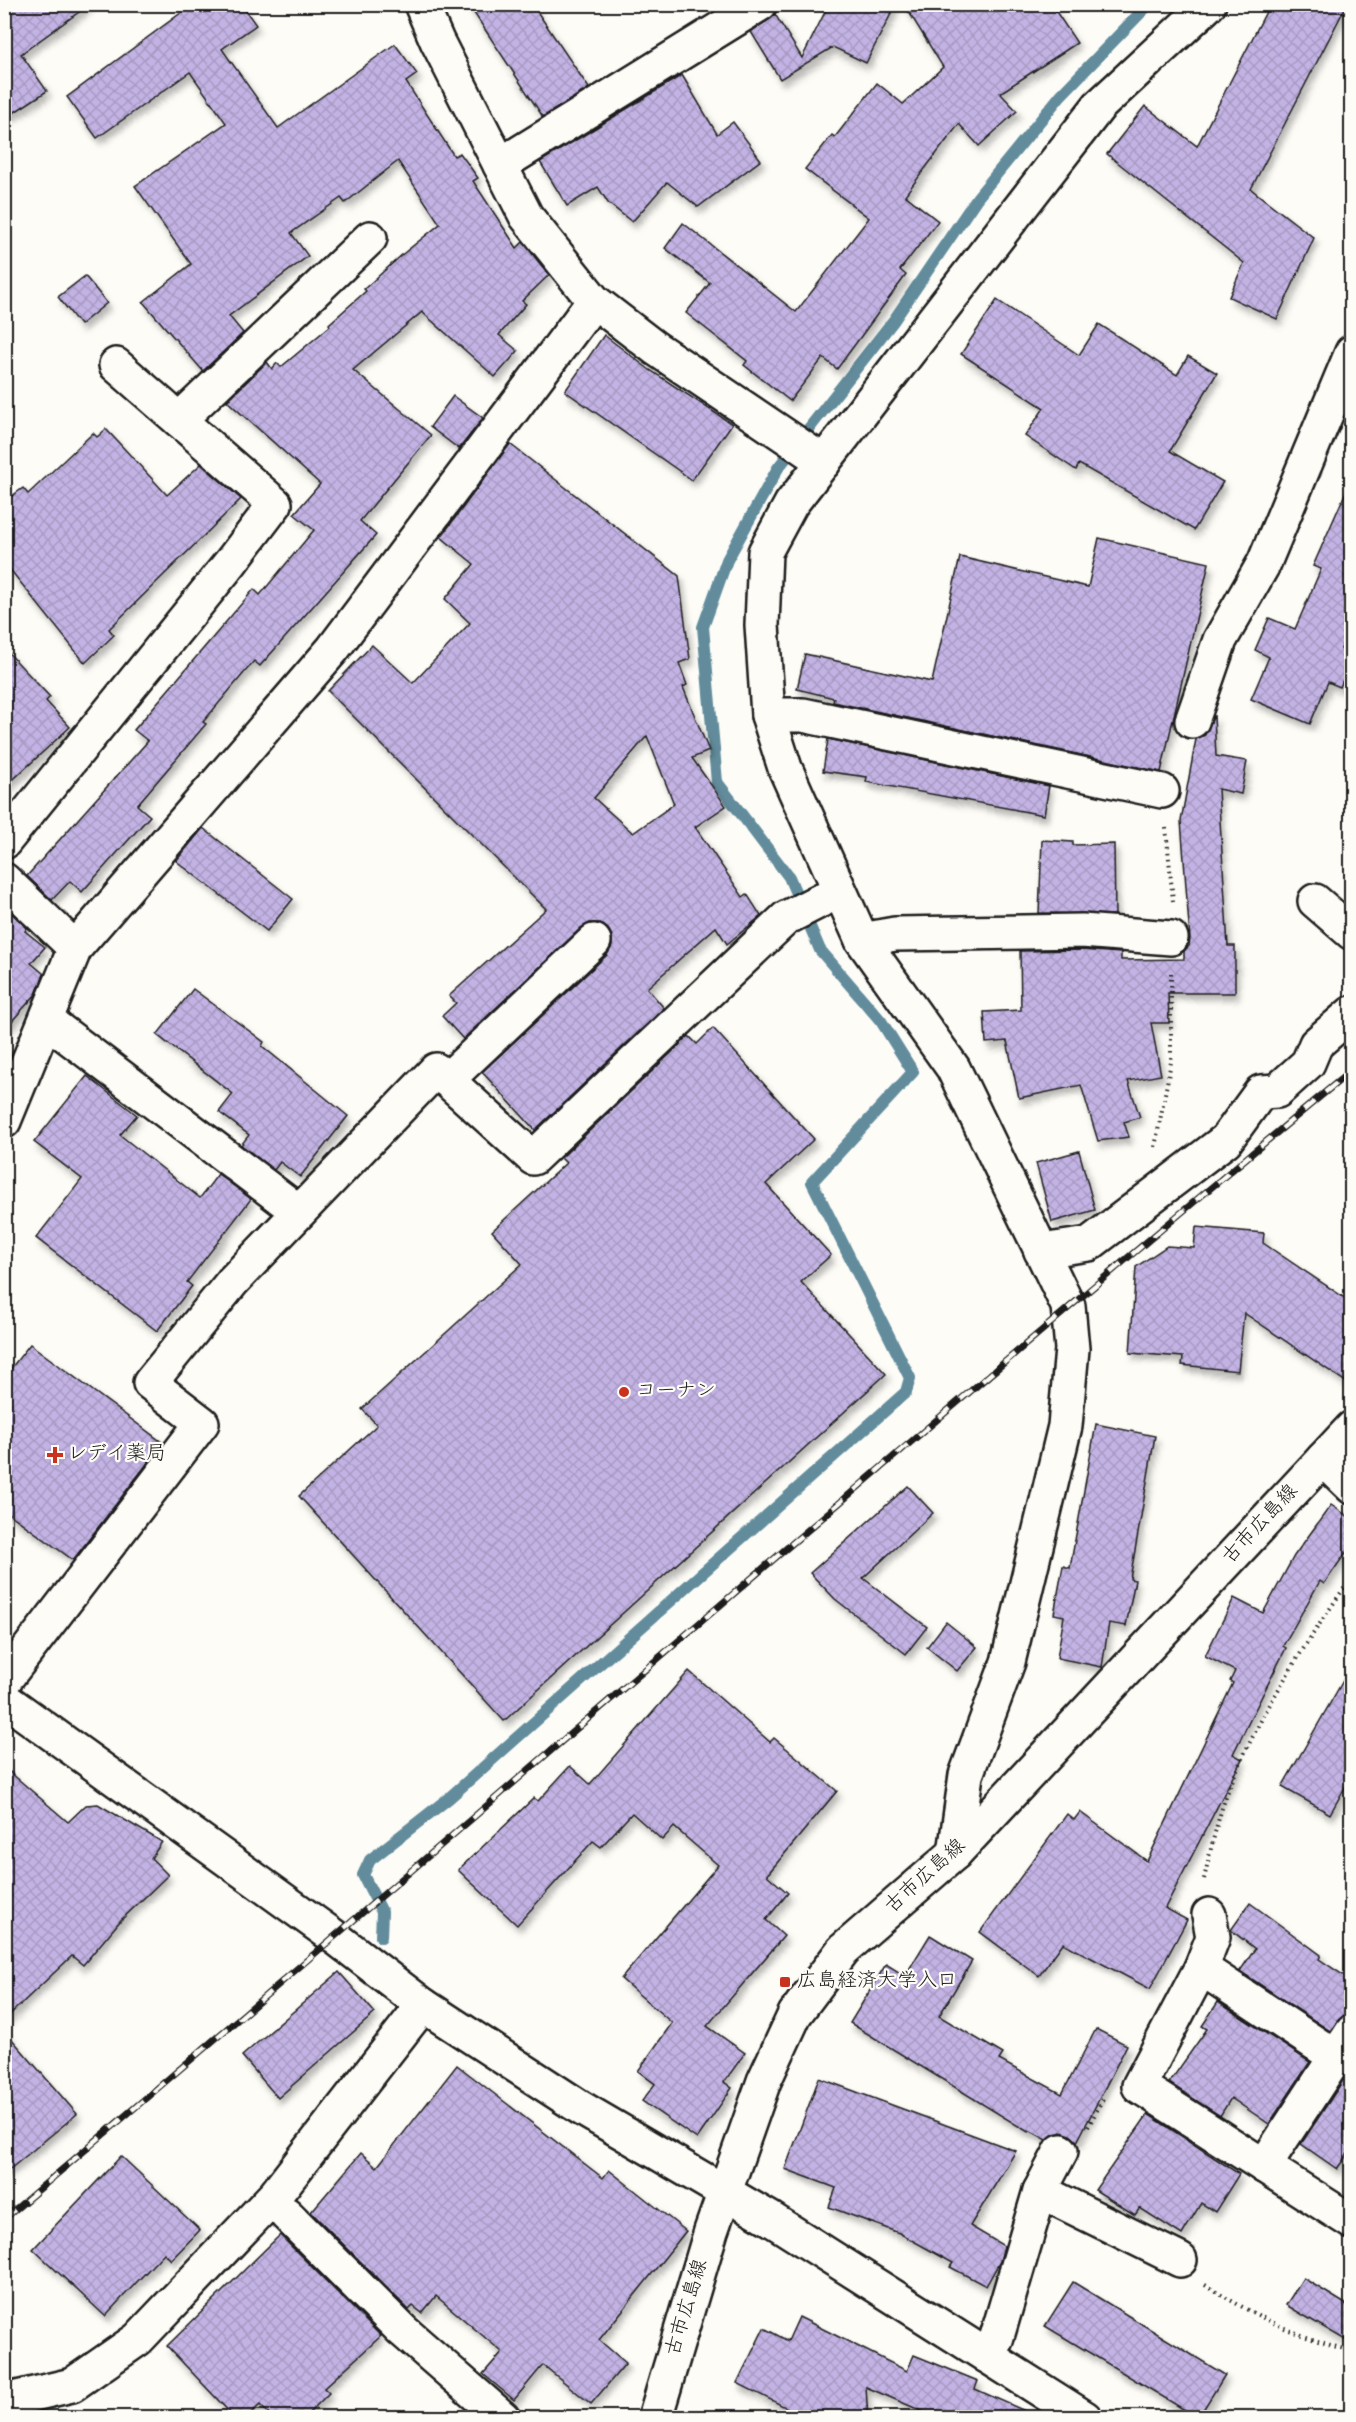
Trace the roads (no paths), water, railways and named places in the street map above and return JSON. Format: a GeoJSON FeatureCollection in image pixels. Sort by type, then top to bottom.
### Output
{"type":"FeatureCollection","features":[{"type":"Feature","properties":{"kind":"street"},"geometry":{"type":"LineString","coordinates":[[500,165],[760,4]]}},
{"type":"Feature","properties":{"kind":"street"},"geometry":{"type":"LineString","coordinates":[[956,1853],[966,1774],[1008,1662],[1065,1426],[1072,1349],[1068,1306],[953,1068],[862,940],[785,768],[768,714],[762,625],[765,552],[791,504],[1099,106],[1209,4]]}},
{"type":"Feature","properties":{"kind":"street"},"geometry":{"type":"LineString","coordinates":[[422,5],[436,41],[526,216],[594,301],[655,348],[824,462]]}},
{"type":"Feature","properties":{"kind":"street"},"geometry":{"type":"LineString","coordinates":[[179,420],[370,238]]}},
{"type":"Feature","properties":{"kind":"street"},"geometry":{"type":"LineString","coordinates":[[4,1121],[75,948],[333,649],[594,301]]}},
{"type":"Feature","properties":{"kind":"street"},"geometry":{"type":"LineString","coordinates":[[1192,722],[1220,640],[1264,563],[1352,352]]}},
{"type":"Feature","properties":{"kind":"street"},"geometry":{"type":"LineString","coordinates":[[4,842],[231,562],[275,504],[116,365]]}},
{"type":"Feature","properties":{"kind":"street"},"geometry":{"type":"LineString","coordinates":[[768,714],[803,715],[1162,791]]}},
{"type":"Feature","properties":{"kind":"street"},"geometry":{"type":"LineString","coordinates":[[4,880],[75,948]]}},
{"type":"Feature","properties":{"kind":"street"},"geometry":{"type":"LineString","coordinates":[[4,1681],[202,1423],[150,1383],[233,1281],[436,1070],[533,1158],[786,918],[839,891]]}},
{"type":"Feature","properties":{"kind":"street"},"geometry":{"type":"LineString","coordinates":[[1316,901],[1352,933]]}},
{"type":"Feature","properties":{"kind":"street"},"geometry":{"type":"LineString","coordinates":[[862,940],[895,934],[1082,931],[1171,938]]}},
{"type":"Feature","properties":{"kind":"street"},"geometry":{"type":"LineString","coordinates":[[447,1080],[594,941]]}},
{"type":"Feature","properties":{"kind":"street"},"geometry":{"type":"LineString","coordinates":[[1041,1251],[1089,1244],[1226,1140],[1261,1092],[1277,1091],[1308,1063],[1316,1044],[1352,1013]]}},
{"type":"Feature","properties":{"kind":"street"},"geometry":{"type":"LineString","coordinates":[[46,1020],[298,1212]]}},
{"type":"Feature","properties":{"kind":"street","name":"古市広島線"},"geometry":{"type":"LineString","coordinates":[[656,2418],[725,2191],[764,2081],[795,2014],[843,1950],[956,1853],[1352,1428]]}},
{"type":"Feature","properties":{"kind":"street"},"geometry":{"type":"LineString","coordinates":[[1323,1459],[1352,1487]]}},
{"type":"Feature","properties":{"kind":"street"},"geometry":{"type":"LineString","coordinates":[[4,1699],[336,1938],[423,2005],[581,2108],[725,2191],[1085,2418]]}},
{"type":"Feature","properties":{"kind":"street"},"geometry":{"type":"LineString","coordinates":[[1206,1902],[1213,1937],[1201,1968],[1138,2086],[1352,2222]]}},
{"type":"Feature","properties":{"kind":"street"},"geometry":{"type":"LineString","coordinates":[[1201,1968],[1344,2044],[1264,2166]]}},
{"type":"Feature","properties":{"kind":"street"},"geometry":{"type":"LineString","coordinates":[[4,2401],[72,2385],[138,2339],[276,2194],[423,2005]]}},
{"type":"Feature","properties":{"kind":"street"},"geometry":{"type":"LineString","coordinates":[[987,2356],[996,2340],[1040,2191],[1061,2151]]}},
{"type":"Feature","properties":{"kind":"street"},"geometry":{"type":"LineString","coordinates":[[1040,2191],[1180,2260]]}},
{"type":"Feature","properties":{"kind":"street"},"geometry":{"type":"LineString","coordinates":[[286,2214],[402,2330],[503,2418]]}},
{"type":"Feature","properties":{"kind":"waterway"},"geometry":{"type":"LineString","coordinates":[[381,1937],[382,1912],[363,1875],[370,1860],[449,1798],[906,1392],[910,1378],[812,1182],[913,1072],[881,1021],[820,950],[789,877],[717,782],[703,627],[727,560],[778,468],[894,320],[977,198],[1061,95],[1149,4]]}},
{"type":"Feature","properties":{"kind":"railway"},"geometry":{"type":"LineString","coordinates":[[4,2219],[1013,1355],[1352,1070]]}},
{"type":"Feature","properties":{"kind":"place","name":"コーナン"},"geometry":{"type":"Point","coordinates":[624,1392]}},
{"type":"Feature","properties":{"kind":"place","name":"レデイ薬局"},"geometry":{"type":"Point","coordinates":[55,1455]}},
{"type":"Feature","properties":{"kind":"place","name":"広島経済大学入口"},"geometry":{"type":"Point","coordinates":[785,1982]}}]}
